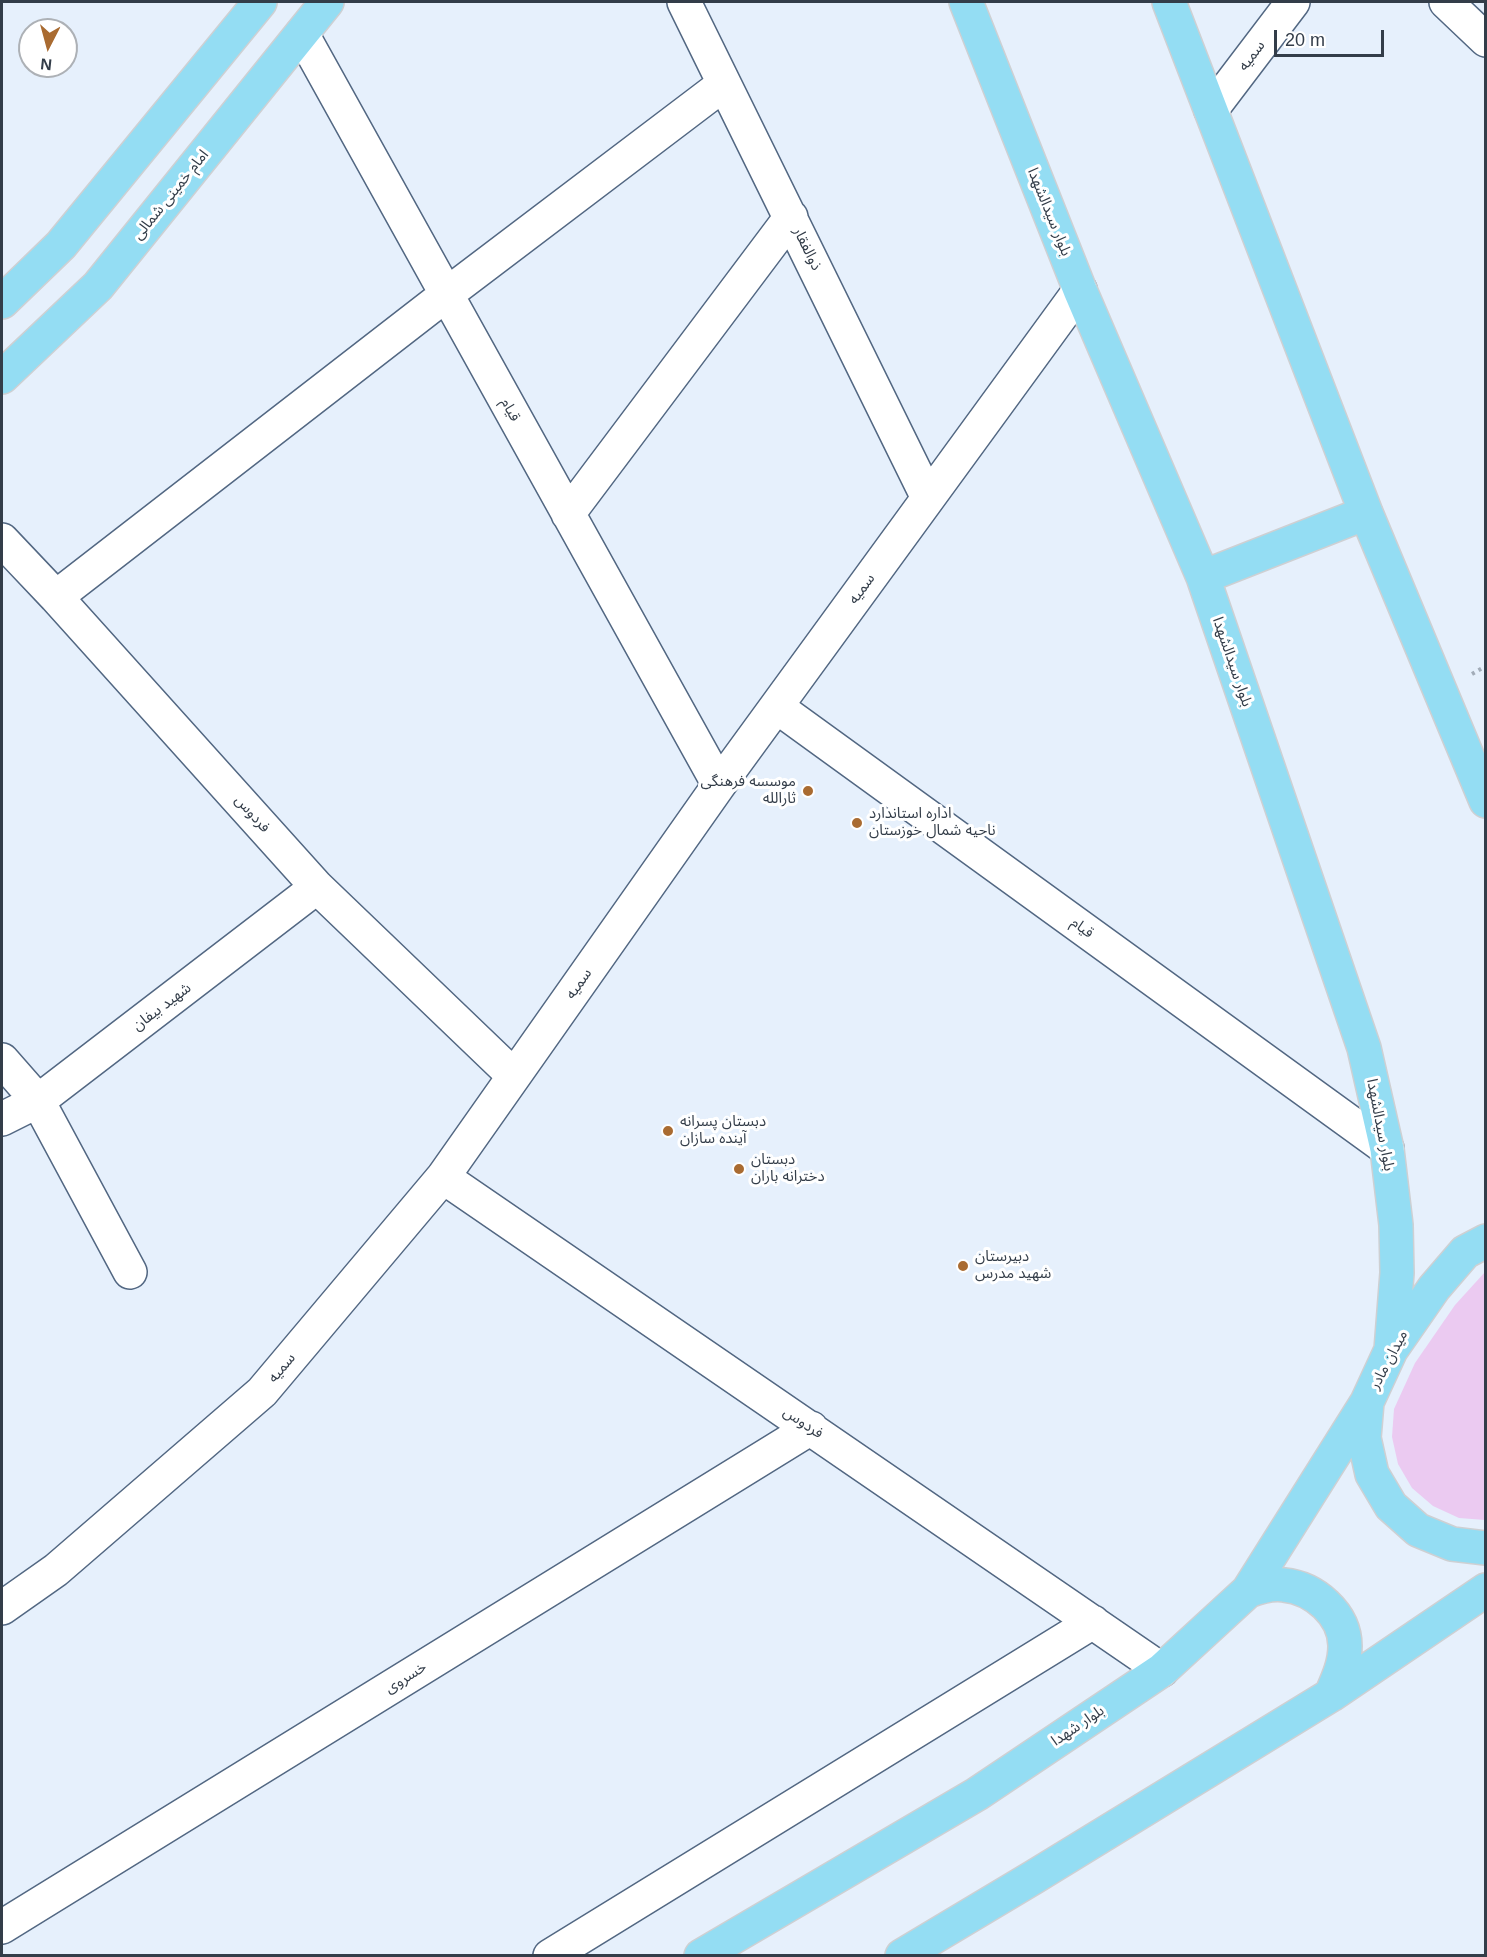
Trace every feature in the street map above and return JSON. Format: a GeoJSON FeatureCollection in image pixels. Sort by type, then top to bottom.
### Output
{"type":"FeatureCollection","features":[{"type":"Feature","properties":{"kind":"main road"},"geometry":{"type":"LineString","coordinates":[[2,302],[61,245],[260,2]]}},
{"type":"Feature","properties":{"kind":"main road","name":"امام خمینی شمالی"},"geometry":{"type":"LineString","coordinates":[[2,377],[98,286],[327,2]]}},
{"type":"Feature","properties":{"kind":"main road","name":"بلوار سیدالشهدا"},"geometry":{"type":"LineString","coordinates":[[966,2],[1080,290],[1203,577],[1364,1048],[1387,1149],[1396,1225],[1397,1273],[1391,1350]]}},
{"type":"Feature","properties":{"kind":"main road"},"geometry":{"type":"LineString","coordinates":[[1169,2],[1366,513],[1485,801]]}},
{"type":"Feature","properties":{"kind":"main road"},"geometry":{"type":"LineString","coordinates":[[1203,577],[1366,513]]}},
{"type":"Feature","properties":{"kind":"main road","name":"میدان مادر"},"geometry":{"type":"LineString","coordinates":[[1485,1241],[1465,1252],[1434,1288],[1391,1350],[1367,1402],[1364,1438],[1372,1474],[1390,1506],[1418,1530],[1452,1544],[1485,1548]]}},
{"type":"Feature","properties":{"kind":"main road","name":"بلوار شهدا"},"geometry":{"type":"LineString","coordinates":[[701,1956],[977,1794],[1162,1670],[1248,1591],[1367,1402]]}},
{"type":"Feature","properties":{"kind":"main road"},"geometry":{"type":"LineString","coordinates":[[1248,1591],[1265,1586],[1283,1585],[1302,1589],[1318,1598],[1332,1610],[1346,1644],[1343,1668],[1331,1695]]}},
{"type":"Feature","properties":{"kind":"main road"},"geometry":{"type":"LineString","coordinates":[[902,1956],[1331,1695],[1485,1590]]}},
{"type":"Feature","properties":{"kind":"street","name":"ذوالفقار"},"geometry":{"type":"LineString","coordinates":[[684,2],[928,498]]}},
{"type":"Feature","properties":{"kind":"street","name":"سمیه"},"geometry":{"type":"LineString","coordinates":[[1211,111],[1293,2]]}},
{"type":"Feature","properties":{"kind":"street"},"geometry":{"type":"LineString","coordinates":[[1446,2],[1485,40]]}},
{"type":"Feature","properties":{"kind":"street","name":"قیام"},"geometry":{"type":"LineString","coordinates":[[302,34],[719,785]]}},
{"type":"Feature","properties":{"kind":"street"},"geometry":{"type":"LineString","coordinates":[[56,597],[447,294],[724,84]]}},
{"type":"Feature","properties":{"kind":"street"},"geometry":{"type":"LineString","coordinates":[[568,514],[791,217]]}},
{"type":"Feature","properties":{"kind":"street","name":"سمیه"},"geometry":{"type":"LineString","coordinates":[[2,1608],[56,1570],[262,1392],[443,1177],[719,785],[1080,290]]}},
{"type":"Feature","properties":{"kind":"street","name":"فردوس"},"geometry":{"type":"LineString","coordinates":[[2,540],[317,887],[514,1076]]}},
{"type":"Feature","properties":{"kind":"street","name":"قیام"},"geometry":{"type":"LineString","coordinates":[[777,707],[1387,1149]]}},
{"type":"Feature","properties":{"kind":"street","name":"شهید بیفان"},"geometry":{"type":"LineString","coordinates":[[2,1119],[38,1101],[317,887]]}},
{"type":"Feature","properties":{"kind":"street"},"geometry":{"type":"LineString","coordinates":[[2,1060],[38,1101],[130,1272]]}},
{"type":"Feature","properties":{"kind":"street","name":"فردوس"},"geometry":{"type":"LineString","coordinates":[[443,1177],[1162,1670]]}},
{"type":"Feature","properties":{"kind":"street","name":"خسروی"},"geometry":{"type":"LineString","coordinates":[[2,1927],[811,1428]]}},
{"type":"Feature","properties":{"kind":"street"},"geometry":{"type":"LineString","coordinates":[[550,1956],[1093,1623]]}},
{"type":"Feature","properties":{"kind":"shaded area"},"geometry":{"type":"Polygon","coordinates":[[[1485,1272],[1485,1520],[1459,1518],[1433,1506],[1412,1488],[1398,1464],[1392,1437],[1394,1409],[1415,1363],[1455,1305],[1485,1272]]]}},
{"type":"Feature","properties":{"kind":"place","name":"موسسه فرهنگی ثارالله"},"geometry":{"type":"Point","coordinates":[808,791]}},
{"type":"Feature","properties":{"kind":"place","name":"اداره استاندارد ناحیه شمال خوزستان"},"geometry":{"type":"Point","coordinates":[857,823]}},
{"type":"Feature","properties":{"kind":"place","name":"دبستان پسرانه آینده سازان"},"geometry":{"type":"Point","coordinates":[668,1131]}},
{"type":"Feature","properties":{"kind":"place","name":"دبستان دخترانه باران"},"geometry":{"type":"Point","coordinates":[739,1169]}},
{"type":"Feature","properties":{"kind":"place","name":"دبیرستان شهید مدرس"},"geometry":{"type":"Point","coordinates":[963,1266]}}]}
